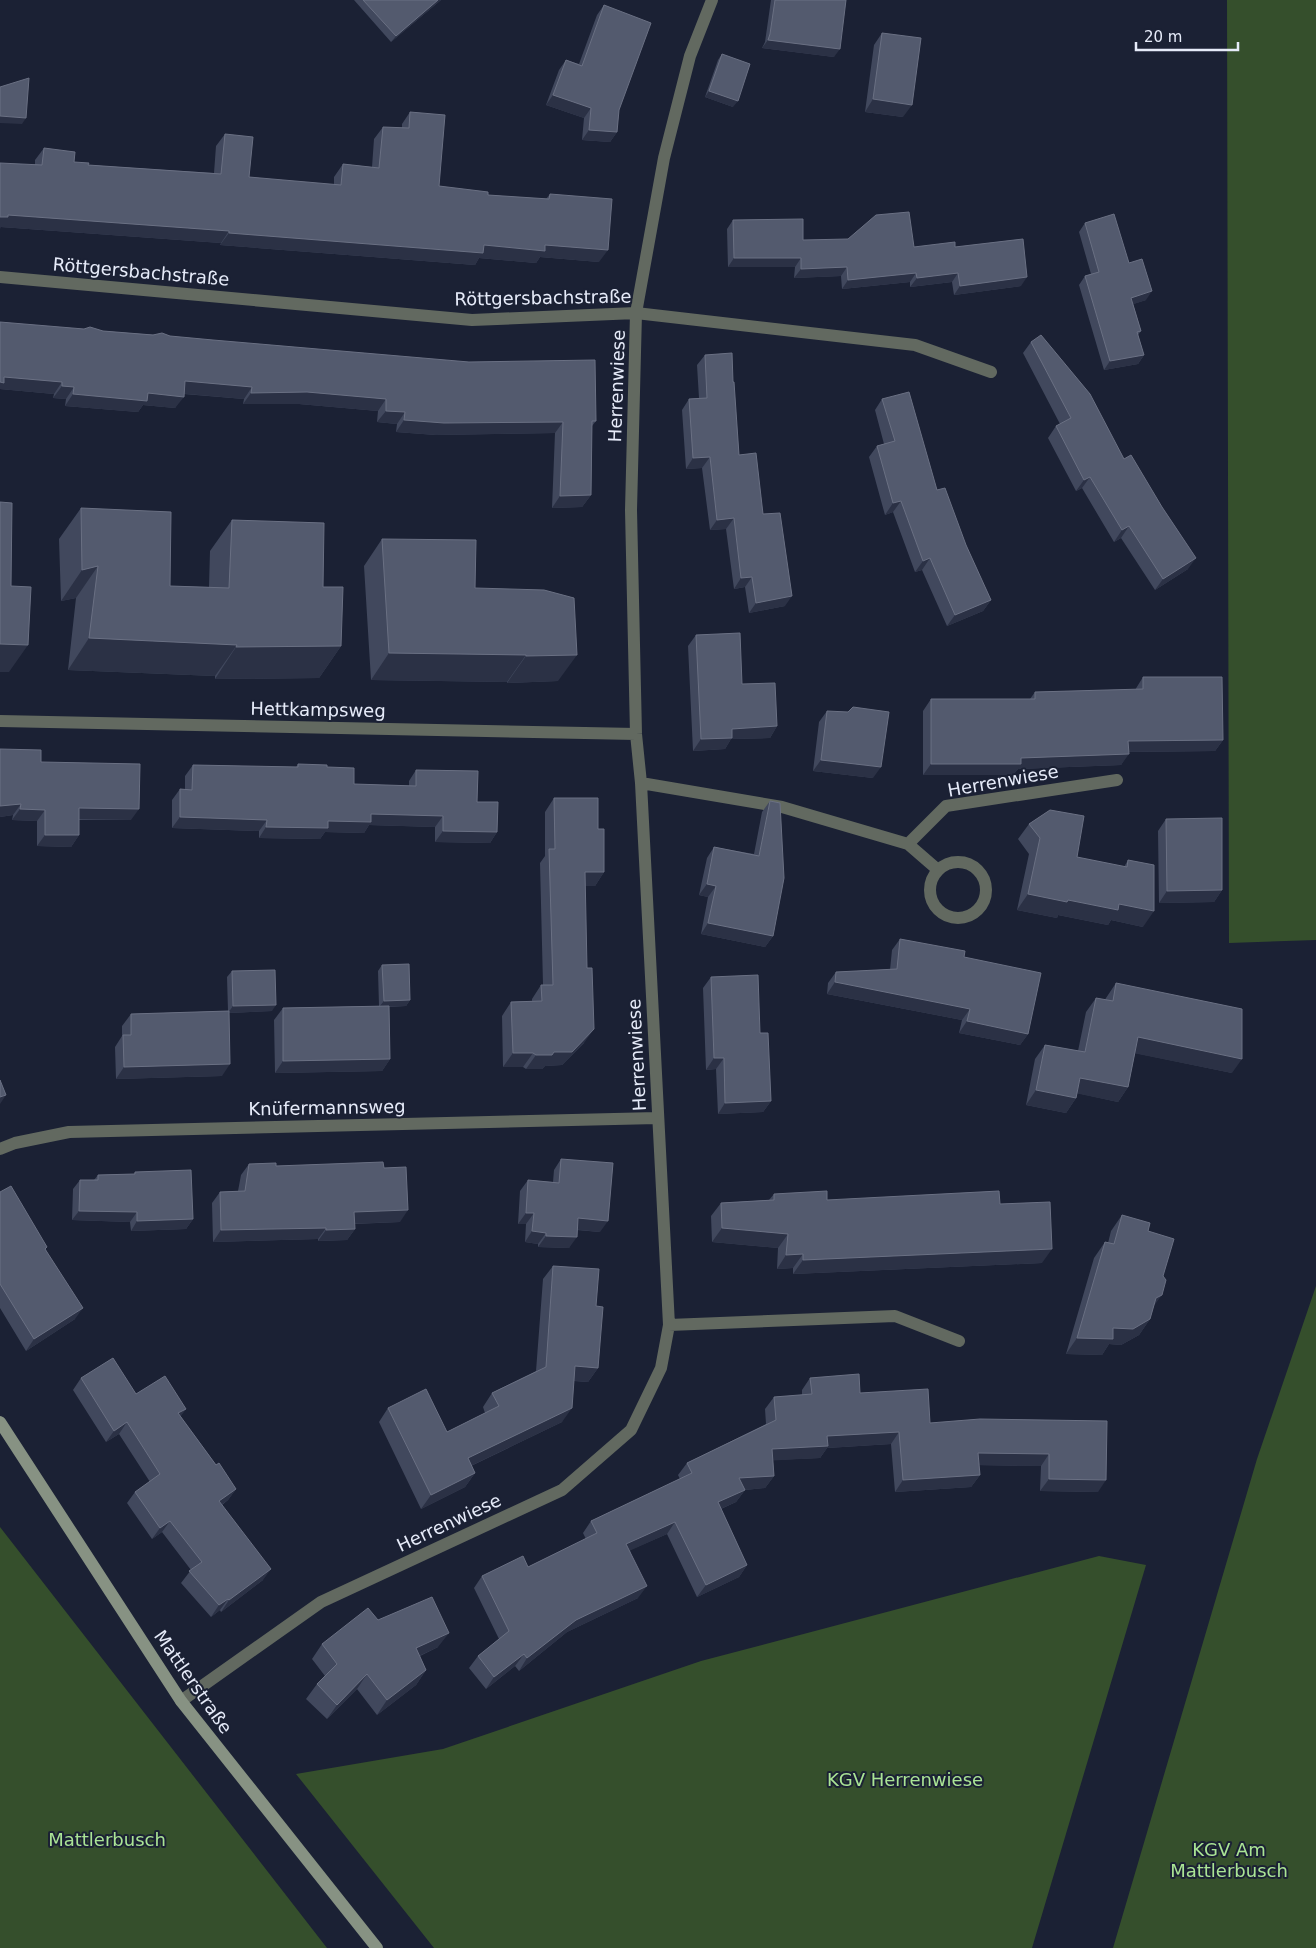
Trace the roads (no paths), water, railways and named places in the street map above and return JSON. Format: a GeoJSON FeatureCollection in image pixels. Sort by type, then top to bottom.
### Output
{"type":"FeatureCollection","features":[{"type":"Feature","properties":{"kind":"street","name":"Herrenwiese"},"geometry":{"type":"LineString","coordinates":[[181,1701],[321,1602],[562,1490],[631,1430],[661,1368],[669,1325],[641,783],[636,734],[631,510],[636,313],[664,158],[690,56],[712,0]]}},
{"type":"Feature","properties":{"kind":"street","name":"Röttgersbachstraße"},"geometry":{"type":"LineString","coordinates":[[0,276],[472,320],[636,313],[915,345],[991,372]]}},
{"type":"Feature","properties":{"kind":"street","name":"Hettkampsweg"},"geometry":{"type":"LineString","coordinates":[[0,721],[636,734]]}},
{"type":"Feature","properties":{"kind":"street","name":"Herrenwiese"},"geometry":{"type":"LineString","coordinates":[[908,844],[946,806],[1117,780]]}},
{"type":"Feature","properties":{"kind":"street"},"geometry":{"type":"LineString","coordinates":[[641,783],[782,807],[908,844],[938,870]]}},
{"type":"Feature","properties":{"kind":"street"},"geometry":{"type":"LineString","coordinates":[[958,862],[969,864],[978,870],[984,879],[986,890],[984,900],[978,910],[969,916],[958,918],[948,916],[939,910],[933,901],[930,890],[932,880],[938,870],[947,864],[958,862]]}},
{"type":"Feature","properties":{"kind":"street","name":"Knüfermannsweg"},"geometry":{"type":"LineString","coordinates":[[0,1149],[15,1143],[69,1132],[658,1118]]}},
{"type":"Feature","properties":{"kind":"street"},"geometry":{"type":"LineString","coordinates":[[669,1325],[895,1316],[959,1341]]}},
{"type":"Feature","properties":{"kind":"street","name":"Mattlerstraße"},"geometry":{"type":"LineString","coordinates":[[0,1422],[181,1701],[377,1948]]}},
{"type":"Feature","properties":{"kind":"park label","name":"KGV Herrenwiese"},"geometry":{"type":"Point","coordinates":[905,1780]}},
{"type":"Feature","properties":{"kind":"park label","name":"Mattlerbusch"},"geometry":{"type":"Point","coordinates":[107,1840]}},
{"type":"Feature","properties":{"kind":"park label","name":"KGV Am Mattlerbusch"},"geometry":{"type":"Point","coordinates":[1229,1860]}}]}
